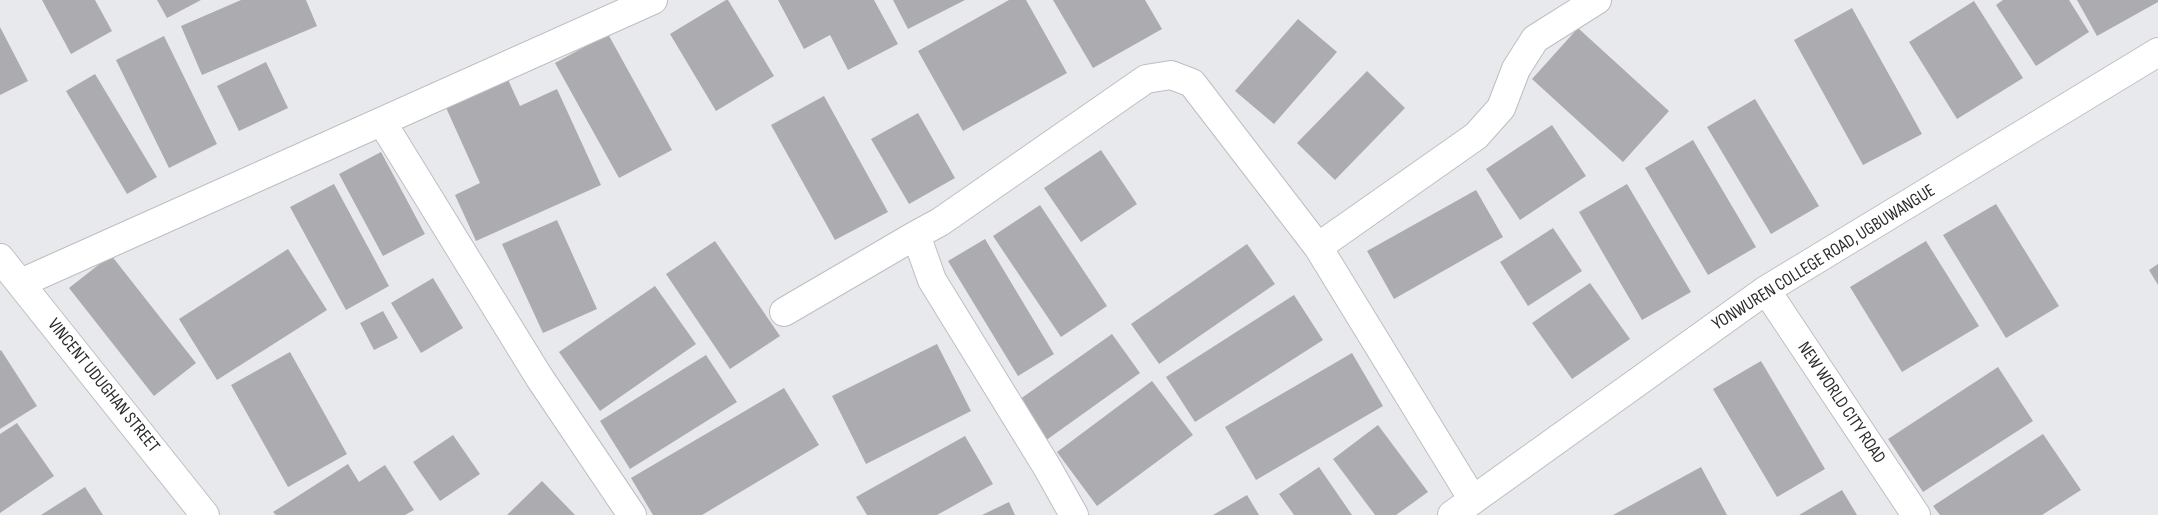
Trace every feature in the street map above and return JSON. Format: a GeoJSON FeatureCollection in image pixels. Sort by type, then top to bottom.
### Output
{"type":"FeatureCollection","features":[{"type":"Feature","properties":{"kind":"street"},"geometry":{"type":"LineString","coordinates":[[21,283],[653,0]]}},
{"type":"Feature","properties":{"kind":"street"},"geometry":{"type":"LineString","coordinates":[[1318,247],[1476,136],[1501,108],[1516,69],[1535,39],[1597,0]]}},
{"type":"Feature","properties":{"kind":"street","name":"YONWUREN COLLEGE ROAD, UGBUWANGUE"},"geometry":{"type":"LineString","coordinates":[[1463,507],[1766,290],[2158,52]]}},
{"type":"Feature","properties":{"kind":"street"},"geometry":{"type":"LineString","coordinates":[[784,312],[940,222],[1146,79],[1171,75],[1192,83],[1318,247],[1463,507]]}},
{"type":"Feature","properties":{"kind":"street"},"geometry":{"type":"LineString","coordinates":[[382,122],[539,377],[632,515]]}},
{"type":"Feature","properties":{"kind":"street"},"geometry":{"type":"LineString","coordinates":[[916,235],[932,280],[1042,458],[1074,515]]}},
{"type":"Feature","properties":{"kind":"street","name":"VINCENT UDUGHAN STREET"},"geometry":{"type":"LineString","coordinates":[[0,258],[205,515]]}},
{"type":"Feature","properties":{"kind":"street","name":"NEW WORLD CITY ROAD"},"geometry":{"type":"LineString","coordinates":[[1766,290],[1916,515]]}},
{"type":"Feature","properties":{"kind":"building"},"geometry":{"type":"Polygon","coordinates":[[[42,0],[95,0],[112,31],[71,54],[42,0]]]}},
{"type":"Feature","properties":{"kind":"building"},"geometry":{"type":"Polygon","coordinates":[[[157,0],[201,0],[167,18],[157,0]]]}},
{"type":"Feature","properties":{"kind":"building"},"geometry":{"type":"Polygon","coordinates":[[[241,0],[306,0],[317,26],[202,75],[181,26],[241,0]]]}},
{"type":"Feature","properties":{"kind":"building"},"geometry":{"type":"Polygon","coordinates":[[[728,0],[774,76],[716,111],[670,34],[728,0]]]}},
{"type":"Feature","properties":{"kind":"building"},"geometry":{"type":"Polygon","coordinates":[[[778,0],[874,0],[898,44],[848,70],[830,35],[804,49],[778,0]]]}},
{"type":"Feature","properties":{"kind":"building"},"geometry":{"type":"Polygon","coordinates":[[[893,0],[965,0],[908,29],[893,0]]]}},
{"type":"Feature","properties":{"kind":"building"},"geometry":{"type":"Polygon","coordinates":[[[1009,0],[1026,0],[1067,73],[963,131],[918,51],[1009,0]]]}},
{"type":"Feature","properties":{"kind":"building"},"geometry":{"type":"Polygon","coordinates":[[[1053,0],[1145,0],[1162,29],[1093,68],[1053,0]]]}},
{"type":"Feature","properties":{"kind":"building"},"geometry":{"type":"Polygon","coordinates":[[[2003,0],[2069,0],[2089,32],[2036,66],[1996,5],[2003,0]]]}},
{"type":"Feature","properties":{"kind":"building"},"geometry":{"type":"Polygon","coordinates":[[[2077,0],[2158,0],[2158,2],[2097,36],[2077,0]]]}},
{"type":"Feature","properties":{"kind":"building"},"geometry":{"type":"Polygon","coordinates":[[[1974,1],[2023,78],[1957,119],[1909,42],[1974,1]]]}},
{"type":"Feature","properties":{"kind":"building"},"geometry":{"type":"Polygon","coordinates":[[[1852,8],[1922,134],[1863,165],[1794,40],[1852,8]]]}},
{"type":"Feature","properties":{"kind":"building"},"geometry":{"type":"Polygon","coordinates":[[[1298,19],[1337,52],[1274,124],[1235,91],[1298,19]]]}},
{"type":"Feature","properties":{"kind":"building"},"geometry":{"type":"Polygon","coordinates":[[[0,27],[28,81],[0,95],[0,27]]]}},
{"type":"Feature","properties":{"kind":"building"},"geometry":{"type":"Polygon","coordinates":[[[1578,28],[1669,111],[1623,162],[1532,79],[1578,28]]]}},
{"type":"Feature","properties":{"kind":"building"},"geometry":{"type":"Polygon","coordinates":[[[608,34],[672,150],[619,178],[555,63],[608,34]]]}},
{"type":"Feature","properties":{"kind":"building"},"geometry":{"type":"Polygon","coordinates":[[[164,36],[217,144],[169,168],[116,60],[164,36]]]}},
{"type":"Feature","properties":{"kind":"building"},"geometry":{"type":"Polygon","coordinates":[[[266,62],[288,108],[239,131],[217,86],[266,62]]]}},
{"type":"Feature","properties":{"kind":"building"},"geometry":{"type":"Polygon","coordinates":[[[1367,71],[1405,108],[1335,180],[1297,143],[1367,71]]]}},
{"type":"Feature","properties":{"kind":"building"},"geometry":{"type":"Polygon","coordinates":[[[505,73],[520,106],[557,89],[601,185],[476,241],[455,195],[480,183],[443,101],[505,73]]]}},
{"type":"Feature","properties":{"kind":"building"},"geometry":{"type":"Polygon","coordinates":[[[95,74],[157,177],[127,194],[66,91],[95,74]]]}},
{"type":"Feature","properties":{"kind":"building"},"geometry":{"type":"Polygon","coordinates":[[[824,96],[888,212],[835,240],[771,125],[824,96]]]}},
{"type":"Feature","properties":{"kind":"building"},"geometry":{"type":"Polygon","coordinates":[[[1755,99],[1819,206],[1771,234],[1707,127],[1755,99]]]}},
{"type":"Feature","properties":{"kind":"building"},"geometry":{"type":"Polygon","coordinates":[[[918,113],[955,178],[909,204],[871,139],[918,113]]]}},
{"type":"Feature","properties":{"kind":"building"},"geometry":{"type":"Polygon","coordinates":[[[1552,125],[1586,176],[1520,220],[1486,169],[1552,125]]]}},
{"type":"Feature","properties":{"kind":"building"},"geometry":{"type":"Polygon","coordinates":[[[1693,140],[1756,247],[1708,275],[1645,168],[1693,140]]]}},
{"type":"Feature","properties":{"kind":"building"},"geometry":{"type":"Polygon","coordinates":[[[1101,150],[1137,204],[1081,242],[1044,188],[1101,150]]]}},
{"type":"Feature","properties":{"kind":"building"},"geometry":{"type":"Polygon","coordinates":[[[381,152],[425,234],[383,256],[339,174],[381,152]]]}},
{"type":"Feature","properties":{"kind":"building"},"geometry":{"type":"Polygon","coordinates":[[[334,184],[389,286],[346,310],[290,207],[334,184]]]}},
{"type":"Feature","properties":{"kind":"building"},"geometry":{"type":"Polygon","coordinates":[[[1627,184],[1691,292],[1642,320],[1579,212],[1627,184]]]}},
{"type":"Feature","properties":{"kind":"building"},"geometry":{"type":"Polygon","coordinates":[[[1476,190],[1503,237],[1394,299],[1367,251],[1476,190]]]}},
{"type":"Feature","properties":{"kind":"building"},"geometry":{"type":"Polygon","coordinates":[[[1996,204],[2059,306],[2006,338],[1943,235],[1996,204]]]}},
{"type":"Feature","properties":{"kind":"building"},"geometry":{"type":"Polygon","coordinates":[[[1040,205],[1107,306],[1061,337],[993,236],[1040,205]]]}},
{"type":"Feature","properties":{"kind":"building"},"geometry":{"type":"Polygon","coordinates":[[[557,220],[597,309],[543,333],[502,244],[557,220]]]}},
{"type":"Feature","properties":{"kind":"building"},"geometry":{"type":"Polygon","coordinates":[[[1553,228],[1582,271],[1528,306],[1500,262],[1553,228]]]}},
{"type":"Feature","properties":{"kind":"building"},"geometry":{"type":"Polygon","coordinates":[[[985,239],[1054,354],[1018,376],[948,261],[985,239]]]}},
{"type":"Feature","properties":{"kind":"building"},"geometry":{"type":"Polygon","coordinates":[[[715,241],[780,336],[730,369],[666,274],[715,241]]]}},
{"type":"Feature","properties":{"kind":"building"},"geometry":{"type":"Polygon","coordinates":[[[1926,241],[1979,326],[1902,372],[1850,287],[1926,241]]]}},
{"type":"Feature","properties":{"kind":"building"},"geometry":{"type":"Polygon","coordinates":[[[1247,244],[1275,284],[1159,364],[1131,324],[1247,244]]]}},
{"type":"Feature","properties":{"kind":"building"},"geometry":{"type":"Polygon","coordinates":[[[288,249],[327,310],[217,380],[179,319],[288,249]]]}},
{"type":"Feature","properties":{"kind":"building"},"geometry":{"type":"Polygon","coordinates":[[[111,255],[196,363],[154,396],[69,288],[111,255]]]}},
{"type":"Feature","properties":{"kind":"building"},"geometry":{"type":"Polygon","coordinates":[[[2158,264],[2158,285],[2149,270],[2158,264]]]}},
{"type":"Feature","properties":{"kind":"building"},"geometry":{"type":"Polygon","coordinates":[[[433,278],[463,328],[421,353],[391,303],[433,278]]]}},
{"type":"Feature","properties":{"kind":"building"},"geometry":{"type":"Polygon","coordinates":[[[1590,283],[1630,339],[1572,379],[1532,323],[1590,283]]]}},
{"type":"Feature","properties":{"kind":"building"},"geometry":{"type":"Polygon","coordinates":[[[655,286],[696,344],[600,411],[559,352],[655,286]]]}},
{"type":"Feature","properties":{"kind":"building"},"geometry":{"type":"Polygon","coordinates":[[[1294,295],[1323,340],[1195,422],[1166,377],[1294,295]]]}},
{"type":"Feature","properties":{"kind":"building"},"geometry":{"type":"Polygon","coordinates":[[[383,311],[398,338],[374,350],[360,323],[383,311]]]}},
{"type":"Feature","properties":{"kind":"building"},"geometry":{"type":"Polygon","coordinates":[[[1112,334],[1140,373],[1045,441],[1016,402],[1112,334]]]}},
{"type":"Feature","properties":{"kind":"building"},"geometry":{"type":"Polygon","coordinates":[[[937,344],[971,411],[866,464],[832,396],[937,344]]]}},
{"type":"Feature","properties":{"kind":"building"},"geometry":{"type":"Polygon","coordinates":[[[0,351],[37,406],[0,429],[0,351]]]}},
{"type":"Feature","properties":{"kind":"building"},"geometry":{"type":"Polygon","coordinates":[[[290,352],[347,454],[288,487],[231,385],[290,352]]]}},
{"type":"Feature","properties":{"kind":"building"},"geometry":{"type":"Polygon","coordinates":[[[1352,353],[1383,406],[1256,480],[1225,427],[1352,353]]]}},
{"type":"Feature","properties":{"kind":"building"},"geometry":{"type":"Polygon","coordinates":[[[706,355],[737,402],[630,469],[600,421],[706,355]]]}},
{"type":"Feature","properties":{"kind":"building"},"geometry":{"type":"Polygon","coordinates":[[[1761,361],[1825,469],[1777,497],[1713,389],[1761,361]]]}},
{"type":"Feature","properties":{"kind":"building"},"geometry":{"type":"Polygon","coordinates":[[[1998,367],[2033,421],[1923,492],[1888,439],[1998,367]]]}},
{"type":"Feature","properties":{"kind":"building"},"geometry":{"type":"Polygon","coordinates":[[[1152,381],[1193,435],[1097,506],[1057,452],[1152,381]]]}},
{"type":"Feature","properties":{"kind":"building"},"geometry":{"type":"Polygon","coordinates":[[[784,388],[819,445],[702,515],[653,515],[631,478],[784,388]]]}},
{"type":"Feature","properties":{"kind":"building"},"geometry":{"type":"Polygon","coordinates":[[[17,423],[54,476],[0,513],[0,434],[17,423]]]}},
{"type":"Feature","properties":{"kind":"building"},"geometry":{"type":"Polygon","coordinates":[[[1378,425],[1428,492],[1396,515],[1375,515],[1333,459],[1378,425]]]}},
{"type":"Feature","properties":{"kind":"building"},"geometry":{"type":"Polygon","coordinates":[[[2043,434],[2081,490],[2042,515],[1940,515],[1933,506],[2043,434]]]}},
{"type":"Feature","properties":{"kind":"building"},"geometry":{"type":"Polygon","coordinates":[[[453,435],[480,474],[440,501],[413,462],[453,435]]]}},
{"type":"Feature","properties":{"kind":"building"},"geometry":{"type":"Polygon","coordinates":[[[965,436],[993,484],[937,515],[867,515],[856,497],[965,436]]]}},
{"type":"Feature","properties":{"kind":"building"},"geometry":{"type":"Polygon","coordinates":[[[348,464],[359,482],[385,465],[414,510],[405,515],[276,515],[273,512],[348,464]]]}},
{"type":"Feature","properties":{"kind":"building"},"geometry":{"type":"Polygon","coordinates":[[[1319,467],[1352,515],[1294,515],[1279,494],[1319,467]]]}},
{"type":"Feature","properties":{"kind":"building"},"geometry":{"type":"Polygon","coordinates":[[[1701,467],[1727,515],[1613,515],[1701,467]]]}},
{"type":"Feature","properties":{"kind":"building"},"geometry":{"type":"Polygon","coordinates":[[[542,481],[575,515],[507,515],[542,481]]]}},
{"type":"Feature","properties":{"kind":"building"},"geometry":{"type":"Polygon","coordinates":[[[85,487],[103,515],[41,515],[85,487]]]}},
{"type":"Feature","properties":{"kind":"building"},"geometry":{"type":"Polygon","coordinates":[[[1842,490],[1857,515],[1799,515],[1842,490]]]}},
{"type":"Feature","properties":{"kind":"building"},"geometry":{"type":"Polygon","coordinates":[[[1247,495],[1259,515],[1213,515],[1247,495]]]}},
{"type":"Feature","properties":{"kind":"building"},"geometry":{"type":"Polygon","coordinates":[[[1009,502],[1015,515],[982,515],[1009,502]]]}}]}
